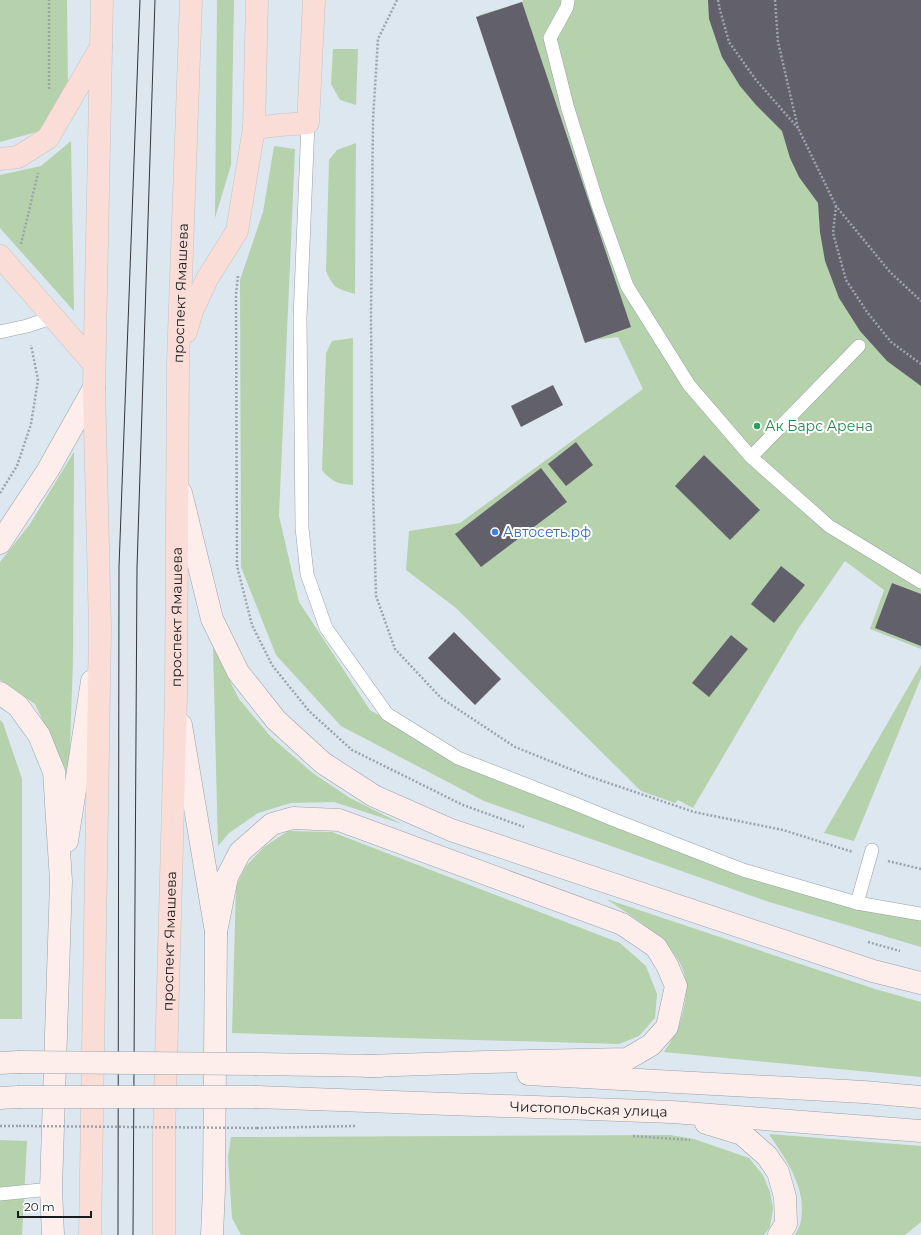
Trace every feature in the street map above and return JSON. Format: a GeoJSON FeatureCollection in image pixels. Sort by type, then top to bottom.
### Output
{"type":"FeatureCollection","features":[{"type":"Feature","properties":{"kind":"main road","name":"проспект Ямашева"},"geometry":{"type":"LineString","coordinates":[[164,1235],[164,1136],[176,696],[178,362],[191,0]]}},
{"type":"Feature","properties":{"kind":"main road"},"geometry":{"type":"LineString","coordinates":[[178,362],[192,311],[207,279],[237,231],[254,128],[257,0]]}},
{"type":"Feature","properties":{"kind":"main road"},"geometry":{"type":"LineString","coordinates":[[254,128],[308,124],[314,0]]}},
{"type":"Feature","properties":{"kind":"main road"},"geometry":{"type":"LineString","coordinates":[[90,1235],[100,627],[94,364],[102,46],[101,5]]}},
{"type":"Feature","properties":{"kind":"main road"},"geometry":{"type":"LineString","coordinates":[[0,159],[18,157],[48,138],[102,46]]}},
{"type":"Feature","properties":{"kind":"main road"},"geometry":{"type":"LineString","coordinates":[[9,253],[54,318],[94,364]]}},
{"type":"Feature","properties":{"kind":"main road"},"geometry":{"type":"LineString","coordinates":[[0,543],[48,470],[94,388]]}},
{"type":"Feature","properties":{"kind":"main road"},"geometry":{"type":"LineString","coordinates":[[177,476],[212,619],[238,672],[276,720],[323,763],[374,796],[451,830],[873,971],[921,983]]}},
{"type":"Feature","properties":{"kind":"main road"},"geometry":{"type":"LineString","coordinates":[[61,881],[100,627]]}},
{"type":"Feature","properties":{"kind":"main road"},"geometry":{"type":"LineString","coordinates":[[0,693],[18,706],[39,735],[54,772],[61,881],[51,1189],[53,1235]]}},
{"type":"Feature","properties":{"kind":"main road"},"geometry":{"type":"LineString","coordinates":[[176,696],[216,932]]}},
{"type":"Feature","properties":{"kind":"main road"},"geometry":{"type":"LineString","coordinates":[[212,1235],[214,1189],[216,932],[226,877],[240,852],[272,824],[293,818],[339,820],[622,924],[656,946],[667,965],[676,986],[667,1027],[650,1046],[627,1059],[367,1066]]}},
{"type":"Feature","properties":{"kind":"main road"},"geometry":{"type":"LineString","coordinates":[[9,1063],[367,1066],[864,1092],[921,1097]]}},
{"type":"Feature","properties":{"kind":"main road","name":"Чистопольская улица"},"geometry":{"type":"LineString","coordinates":[[9,1097],[257,1097],[672,1112],[921,1131]]}},
{"type":"Feature","properties":{"kind":"main road"},"geometry":{"type":"LineString","coordinates":[[672,1112],[742,1134],[767,1156],[778,1172],[785,1197],[786,1224],[779,1235]]}},
{"type":"Feature","properties":{"kind":"main road"},"geometry":{"type":"LineString","coordinates":[[214,1189],[219,1231],[224,1235]]}},
{"type":"Feature","properties":{"kind":"lane"},"geometry":{"type":"LineString","coordinates":[[568,0],[567,7],[550,38],[568,109],[598,205],[627,286],[689,385],[751,456],[829,526],[921,582]]}},
{"type":"Feature","properties":{"kind":"lane"},"geometry":{"type":"LineString","coordinates":[[308,124],[300,318],[302,528],[307,574],[326,628],[387,714],[458,758],[573,803],[616,822],[743,870],[857,903],[921,914]]}},
{"type":"Feature","properties":{"kind":"lane"},"geometry":{"type":"LineString","coordinates":[[0,332],[54,318]]}},
{"type":"Feature","properties":{"kind":"lane"},"geometry":{"type":"LineString","coordinates":[[751,456],[859,346]]}},
{"type":"Feature","properties":{"kind":"lane"},"geometry":{"type":"LineString","coordinates":[[857,903],[871,854]]}},
{"type":"Feature","properties":{"kind":"lane"},"geometry":{"type":"LineString","coordinates":[[0,1194],[51,1189]]}},
{"type":"Feature","properties":{"kind":"path"},"geometry":{"type":"LineString","coordinates":[[49,0],[49,93]]}},
{"type":"Feature","properties":{"kind":"path"},"geometry":{"type":"LineString","coordinates":[[397,0],[378,39],[373,118],[371,320],[376,596],[395,649],[441,698],[515,747],[584,775],[694,812],[783,830],[921,869]]}},
{"type":"Feature","properties":{"kind":"path"},"geometry":{"type":"LineString","coordinates":[[718,0],[729,42],[756,80],[798,128]]}},
{"type":"Feature","properties":{"kind":"path"},"geometry":{"type":"LineString","coordinates":[[775,0],[778,42],[798,128],[836,206],[890,272],[921,301]]}},
{"type":"Feature","properties":{"kind":"path"},"geometry":{"type":"LineString","coordinates":[[9,253],[39,168]]}},
{"type":"Feature","properties":{"kind":"path"},"geometry":{"type":"LineString","coordinates":[[836,206],[833,233],[846,280],[867,312],[891,342],[921,364]]}},
{"type":"Feature","properties":{"kind":"path"},"geometry":{"type":"LineString","coordinates":[[238,275],[236,294],[237,566],[252,625],[272,665],[309,711],[352,750],[463,805],[529,830]]}},
{"type":"Feature","properties":{"kind":"path"},"geometry":{"type":"LineString","coordinates":[[0,493],[17,466],[31,424],[38,380],[27,326]]}},
{"type":"Feature","properties":{"kind":"path"},"geometry":{"type":"LineString","coordinates":[[867,942],[906,953]]}},
{"type":"Feature","properties":{"kind":"path"},"geometry":{"type":"LineString","coordinates":[[0,1126],[257,1128]]}},
{"type":"Feature","properties":{"kind":"green space"},"geometry":{"type":"Polygon","coordinates":[[[0,0],[67,0],[68,86],[40,131],[0,142],[0,0]]]}},
{"type":"Feature","properties":{"kind":"green space"},"geometry":{"type":"Polygon","coordinates":[[[217,0],[234,0],[231,165],[215,218],[217,0]]]}},
{"type":"Feature","properties":{"kind":"green space","name":"Ак Барс Арена"},"geometry":{"type":"Polygon","coordinates":[[[523,0],[921,0],[921,649],[870,629],[884,590],[845,561],[798,629],[693,808],[678,800],[675,803],[641,791],[456,608],[406,570],[409,531],[460,523],[643,389],[618,337],[584,341],[479,15],[522,2],[523,0]]]}},
{"type":"Feature","properties":{"kind":"green space"},"geometry":{"type":"Polygon","coordinates":[[[333,49],[358,49],[356,105],[340,100],[331,84],[333,49]]]}},
{"type":"Feature","properties":{"kind":"green space"},"geometry":{"type":"Polygon","coordinates":[[[71,141],[74,311],[0,228],[0,175],[41,166],[71,141]]]}},
{"type":"Feature","properties":{"kind":"green space"},"geometry":{"type":"Polygon","coordinates":[[[356,143],[355,294],[336,287],[326,271],[329,160],[337,150],[356,143]]]}},
{"type":"Feature","properties":{"kind":"green space"},"geometry":{"type":"Polygon","coordinates":[[[274,146],[295,149],[279,516],[299,602],[370,710],[460,763],[739,871],[921,915],[921,947],[766,901],[484,801],[341,726],[276,655],[241,567],[240,280],[263,212],[274,146]]]}},
{"type":"Feature","properties":{"kind":"green space"},"geometry":{"type":"Polygon","coordinates":[[[353,338],[353,485],[336,482],[322,470],[326,353],[332,341],[353,338]]]}},
{"type":"Feature","properties":{"kind":"green space"},"geometry":{"type":"Polygon","coordinates":[[[74,452],[73,660],[69,777],[35,704],[0,680],[0,562],[30,524],[74,452]]]}},
{"type":"Feature","properties":{"kind":"green space"},"geometry":{"type":"Polygon","coordinates":[[[213,647],[239,699],[271,737],[314,774],[350,798],[402,824],[334,802],[291,803],[258,813],[229,833],[218,846],[213,647]]]}},
{"type":"Feature","properties":{"kind":"green space"},"geometry":{"type":"Polygon","coordinates":[[[921,665],[921,678],[854,841],[824,833],[921,665]]]}},
{"type":"Feature","properties":{"kind":"green space"},"geometry":{"type":"Polygon","coordinates":[[[0,720],[3,723],[22,779],[22,1019],[0,1019],[0,720]]]}},
{"type":"Feature","properties":{"kind":"green space"},"geometry":{"type":"Polygon","coordinates":[[[288,831],[332,832],[620,943],[646,966],[657,994],[655,1018],[639,1036],[619,1044],[232,1033],[236,886],[246,866],[264,847],[288,831]]]}},
{"type":"Feature","properties":{"kind":"green space"},"geometry":{"type":"Polygon","coordinates":[[[606,899],[875,989],[921,1002],[921,1077],[664,1052],[677,1029],[684,1007],[686,983],[681,965],[674,954],[653,932],[606,899]]]}},
{"type":"Feature","properties":{"kind":"green space"},"geometry":{"type":"Polygon","coordinates":[[[769,1134],[921,1146],[921,1222],[905,1235],[795,1235],[801,1221],[802,1209],[798,1185],[794,1174],[769,1134]]]}},
{"type":"Feature","properties":{"kind":"green space"},"geometry":{"type":"Polygon","coordinates":[[[670,1135],[694,1139],[749,1158],[763,1175],[770,1192],[773,1209],[770,1227],[764,1235],[241,1235],[232,1218],[228,1157],[231,1137],[670,1135]]]}},
{"type":"Feature","properties":{"kind":"green space"},"geometry":{"type":"Polygon","coordinates":[[[0,1140],[27,1141],[22,1235],[0,1235],[0,1140]]]}},
{"type":"Feature","properties":{"kind":"building"},"geometry":{"type":"Polygon","coordinates":[[[708,0],[921,0],[921,386],[887,361],[860,331],[839,298],[825,261],[820,232],[818,203],[799,177],[790,158],[782,131],[756,105],[740,86],[722,57],[709,19],[708,0]]]}},
{"type":"Feature","properties":{"kind":"building"},"geometry":{"type":"Polygon","coordinates":[[[522,2],[631,327],[585,343],[476,17],[522,2]]]}},
{"type":"Feature","properties":{"kind":"building"},"geometry":{"type":"Polygon","coordinates":[[[553,385],[563,405],[521,427],[511,406],[553,385]]]}},
{"type":"Feature","properties":{"kind":"building"},"geometry":{"type":"Polygon","coordinates":[[[576,442],[593,465],[566,486],[548,464],[576,442]]]}},
{"type":"Feature","properties":{"kind":"building"},"geometry":{"type":"Polygon","coordinates":[[[704,455],[760,510],[730,540],[675,486],[704,455]]]}},
{"type":"Feature","properties":{"kind":"building"},"geometry":{"type":"Polygon","coordinates":[[[541,468],[567,502],[481,567],[455,534],[541,468]]]}},
{"type":"Feature","properties":{"kind":"building"},"geometry":{"type":"Polygon","coordinates":[[[781,566],[805,585],[774,623],[751,604],[781,566]]]}},
{"type":"Feature","properties":{"kind":"building"},"geometry":{"type":"Polygon","coordinates":[[[892,583],[921,594],[921,646],[875,628],[892,583]]]}},
{"type":"Feature","properties":{"kind":"building"},"geometry":{"type":"Polygon","coordinates":[[[454,632],[501,679],[475,705],[428,658],[454,632]]]}},
{"type":"Feature","properties":{"kind":"building"},"geometry":{"type":"Polygon","coordinates":[[[731,635],[748,649],[709,697],[692,683],[731,635]]]}},
{"type":"Feature","properties":{"kind":"tram line"},"geometry":{"type":"LineString","coordinates":[[118,1235],[119,567],[140,0]]}},
{"type":"Feature","properties":{"kind":"tram line"},"geometry":{"type":"LineString","coordinates":[[133,1235],[137,568],[155,0]]}},
{"type":"Feature","properties":{"kind":"place","name":"Ак Барс Арена"},"geometry":{"type":"Point","coordinates":[757,426]}},
{"type":"Feature","properties":{"kind":"place","name":"Автосеть.рф"},"geometry":{"type":"Point","coordinates":[495,532]}}]}
